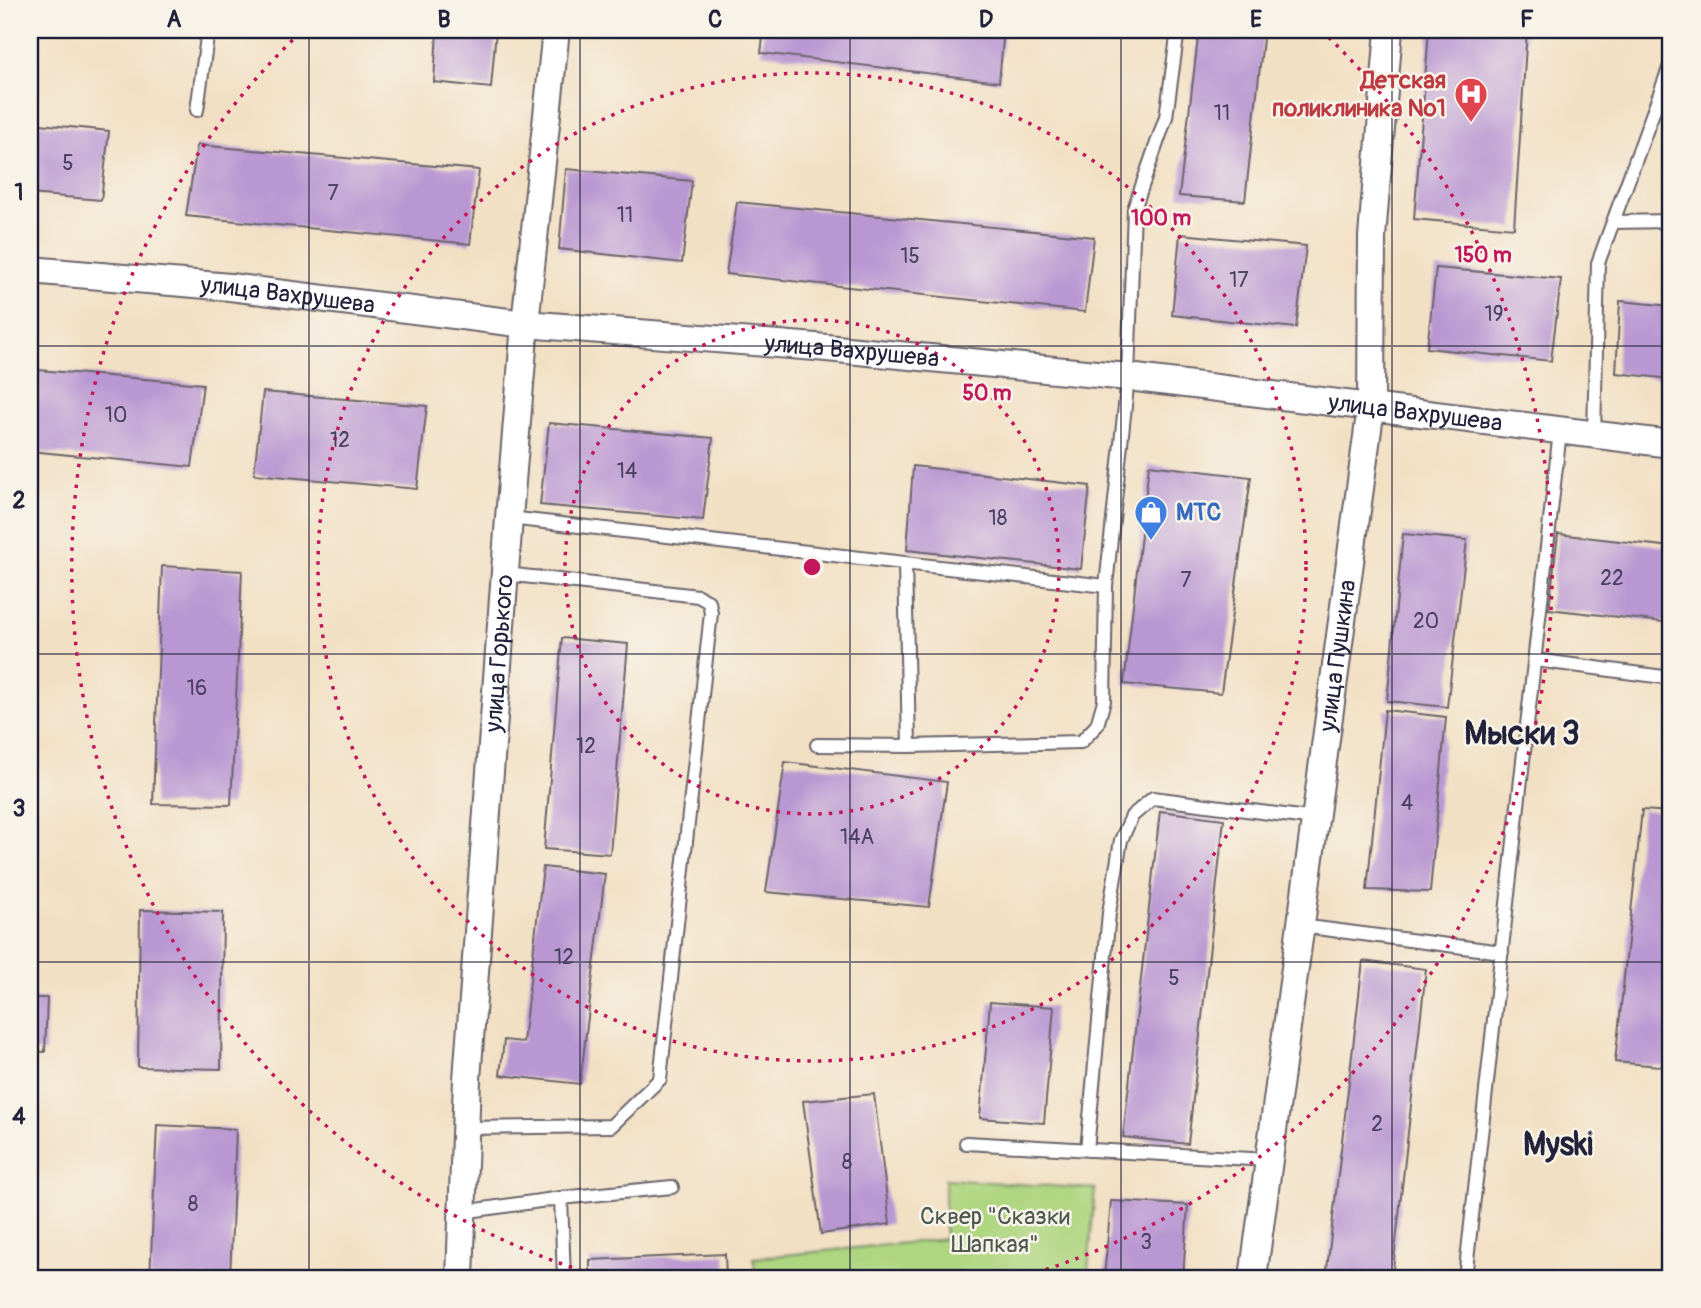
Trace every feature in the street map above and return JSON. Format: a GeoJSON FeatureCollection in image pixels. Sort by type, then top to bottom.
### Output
{"type":"FeatureCollection","features":[{"type":"Feature","properties":{"kind":"street","name":"улица Горького"},"geometry":{"type":"LineString","coordinates":[[460,1278],[467,1079],[509,518],[525,324],[556,30]]}},
{"type":"Feature","properties":{"kind":"street","name":"улица Пушкина"},"geometry":{"type":"LineString","coordinates":[[1253,1278],[1371,407],[1372,237],[1389,30]]}},
{"type":"Feature","properties":{"kind":"street","name":"улица Вахрушева"},"geometry":{"type":"LineString","coordinates":[[30,270],[230,287],[525,324],[816,347],[1128,377],[1671,444]]}},
{"type":"Feature","properties":{"kind":"lane"},"geometry":{"type":"LineString","coordinates":[[197,110],[208,30]]}},
{"type":"Feature","properties":{"kind":"lane"},"geometry":{"type":"LineString","coordinates":[[817,745],[1081,742],[1097,725],[1104,701],[1105,586],[1128,377],[1134,209],[1167,117],[1178,30]]}},
{"type":"Feature","properties":{"kind":"lane"},"geometry":{"type":"LineString","coordinates":[[1594,436],[1598,263],[1670,69]]}},
{"type":"Feature","properties":{"kind":"lane"},"geometry":{"type":"LineString","coordinates":[[1613,222],[1671,221]]}},
{"type":"Feature","properties":{"kind":"lane"},"geometry":{"type":"LineString","coordinates":[[1465,1278],[1560,431]]}},
{"type":"Feature","properties":{"kind":"lane"},"geometry":{"type":"LineString","coordinates":[[509,518],[1105,586]]}},
{"type":"Feature","properties":{"kind":"lane"},"geometry":{"type":"LineString","coordinates":[[905,563],[909,746]]}},
{"type":"Feature","properties":{"kind":"lane"},"geometry":{"type":"LineString","coordinates":[[465,1128],[611,1126],[660,1079],[711,613],[709,602],[698,596],[506,574]]}},
{"type":"Feature","properties":{"kind":"lane"},"geometry":{"type":"LineString","coordinates":[[1535,660],[1671,678]]}},
{"type":"Feature","properties":{"kind":"lane"},"geometry":{"type":"LineString","coordinates":[[1087,1150],[1109,913],[1121,840],[1132,816],[1153,798],[1315,819]]}},
{"type":"Feature","properties":{"kind":"lane"},"geometry":{"type":"LineString","coordinates":[[1301,926],[1502,952]]}},
{"type":"Feature","properties":{"kind":"lane"},"geometry":{"type":"LineString","coordinates":[[966,1143],[1269,1160]]}},
{"type":"Feature","properties":{"kind":"lane"},"geometry":{"type":"LineString","coordinates":[[462,1212],[561,1198],[672,1187]]}},
{"type":"Feature","properties":{"kind":"lane"},"geometry":{"type":"LineString","coordinates":[[561,1198],[564,1278]]}},
{"type":"Feature","properties":{"kind":"green space","name":"Сквер \"Сказки Шапкая\""},"geometry":{"type":"Polygon","coordinates":[[[945,1179],[1095,1189],[1088,1272],[1062,1272],[1062,1278],[755,1278],[754,1258],[945,1239],[945,1179]]]}},
{"type":"Feature","properties":{"kind":"building"},"geometry":{"type":"Polygon","coordinates":[[[437,30],[496,30],[491,88],[434,82],[437,30]]]}},
{"type":"Feature","properties":{"kind":"building"},"geometry":{"type":"Polygon","coordinates":[[[764,30],[1004,30],[999,82],[761,53],[764,30]]]}},
{"type":"Feature","properties":{"kind":"building"},"geometry":{"type":"Polygon","coordinates":[[[1199,30],[1264,30],[1245,201],[1179,196],[1199,30]]]}},
{"type":"Feature","properties":{"kind":"building","name":"Детская поликлиника №1"},"geometry":{"type":"Polygon","coordinates":[[[1429,30],[1527,30],[1514,228],[1414,219],[1429,30]]]}},
{"type":"Feature","properties":{"kind":"building"},"geometry":{"type":"Polygon","coordinates":[[[30,123],[109,131],[101,200],[30,194],[30,123]]]}},
{"type":"Feature","properties":{"kind":"building"},"geometry":{"type":"Polygon","coordinates":[[[197,145],[479,170],[470,244],[186,216],[197,145]]]}},
{"type":"Feature","properties":{"kind":"building"},"geometry":{"type":"Polygon","coordinates":[[[566,169],[692,181],[682,263],[559,249],[566,169]]]}},
{"type":"Feature","properties":{"kind":"building"},"geometry":{"type":"Polygon","coordinates":[[[737,202],[1094,237],[1085,312],[726,274],[737,202]]]}},
{"type":"Feature","properties":{"kind":"building"},"geometry":{"type":"Polygon","coordinates":[[[1180,234],[1306,246],[1296,328],[1172,315],[1180,234]]]}},
{"type":"Feature","properties":{"kind":"building"},"geometry":{"type":"Polygon","coordinates":[[[1436,268],[1561,279],[1551,361],[1427,348],[1436,268]]]}},
{"type":"Feature","properties":{"kind":"building"},"geometry":{"type":"Polygon","coordinates":[[[1620,301],[1671,306],[1671,379],[1616,373],[1620,301]]]}},
{"type":"Feature","properties":{"kind":"building"},"geometry":{"type":"Polygon","coordinates":[[[38,370],[203,384],[192,467],[30,451],[38,370]]]}},
{"type":"Feature","properties":{"kind":"building"},"geometry":{"type":"Polygon","coordinates":[[[263,392],[427,406],[417,489],[254,474],[263,392]]]}},
{"type":"Feature","properties":{"kind":"building"},"geometry":{"type":"Polygon","coordinates":[[[549,423],[713,438],[703,520],[540,505],[549,423]]]}},
{"type":"Feature","properties":{"kind":"building"},"geometry":{"type":"Polygon","coordinates":[[[1149,465],[1251,477],[1221,693],[1124,684],[1149,465]]]}},
{"type":"Feature","properties":{"kind":"building"},"geometry":{"type":"Polygon","coordinates":[[[913,466],[1090,486],[1081,569],[907,550],[913,466]]]}},
{"type":"Feature","properties":{"kind":"building"},"geometry":{"type":"Polygon","coordinates":[[[1403,534],[1467,540],[1447,707],[1387,701],[1403,534]]]}},
{"type":"Feature","properties":{"kind":"building"},"geometry":{"type":"Polygon","coordinates":[[[1558,534],[1671,547],[1671,623],[1549,609],[1558,534]]]}},
{"type":"Feature","properties":{"kind":"building"},"geometry":{"type":"Polygon","coordinates":[[[162,566],[242,571],[231,805],[153,804],[162,566]]]}},
{"type":"Feature","properties":{"kind":"building"},"geometry":{"type":"Polygon","coordinates":[[[562,638],[628,644],[610,854],[544,849],[562,638]]]}},
{"type":"Feature","properties":{"kind":"building"},"geometry":{"type":"Polygon","coordinates":[[[1385,710],[1446,717],[1430,892],[1367,890],[1385,710]]]}},
{"type":"Feature","properties":{"kind":"building"},"geometry":{"type":"Polygon","coordinates":[[[785,762],[947,782],[929,907],[766,892],[785,762]]]}},
{"type":"Feature","properties":{"kind":"building"},"geometry":{"type":"Polygon","coordinates":[[[1642,810],[1671,812],[1671,1067],[1615,1062],[1642,810]]]}},
{"type":"Feature","properties":{"kind":"building"},"geometry":{"type":"Polygon","coordinates":[[[1160,811],[1224,819],[1188,1144],[1123,1137],[1160,811]]]}},
{"type":"Feature","properties":{"kind":"building"},"geometry":{"type":"Polygon","coordinates":[[[543,867],[605,874],[580,1084],[500,1075],[504,1040],[523,1042],[543,867]]]}},
{"type":"Feature","properties":{"kind":"building"},"geometry":{"type":"Polygon","coordinates":[[[140,910],[223,912],[221,1069],[138,1067],[140,910]]]}},
{"type":"Feature","properties":{"kind":"building"},"geometry":{"type":"Polygon","coordinates":[[[1363,961],[1426,969],[1392,1278],[1326,1278],[1363,961]]]}},
{"type":"Feature","properties":{"kind":"building"},"geometry":{"type":"Polygon","coordinates":[[[30,998],[47,998],[45,1052],[30,1051],[30,998]]]}},
{"type":"Feature","properties":{"kind":"building"},"geometry":{"type":"Polygon","coordinates":[[[990,1002],[1054,1007],[1044,1123],[980,1118],[990,1002]]]}},
{"type":"Feature","properties":{"kind":"building"},"geometry":{"type":"Polygon","coordinates":[[[874,1094],[890,1224],[821,1234],[803,1101],[874,1094]]]}},
{"type":"Feature","properties":{"kind":"building"},"geometry":{"type":"Polygon","coordinates":[[[157,1125],[236,1129],[230,1278],[150,1278],[157,1125]]]}},
{"type":"Feature","properties":{"kind":"building"},"geometry":{"type":"Polygon","coordinates":[[[1111,1201],[1188,1205],[1183,1278],[1104,1278],[1111,1201]]]}},
{"type":"Feature","properties":{"kind":"building"},"geometry":{"type":"Polygon","coordinates":[[[725,1254],[726,1278],[590,1278],[590,1260],[725,1254]]]}},
{"type":"Feature","properties":{"kind":"place","name":"Детская поликлиника №1"},"geometry":{"type":"Point","coordinates":[1471,124]}},
{"type":"Feature","properties":{"kind":"place","name":"МТС"},"geometry":{"type":"Point","coordinates":[1151,542]}},
{"type":"Feature","properties":{"kind":"district","name":"Мыски 3"},"geometry":{"type":"Point","coordinates":[1522,733]}},
{"type":"Feature","properties":{"kind":"district","name":"Myski"},"geometry":{"type":"Point","coordinates":[1558,1144]}}]}
